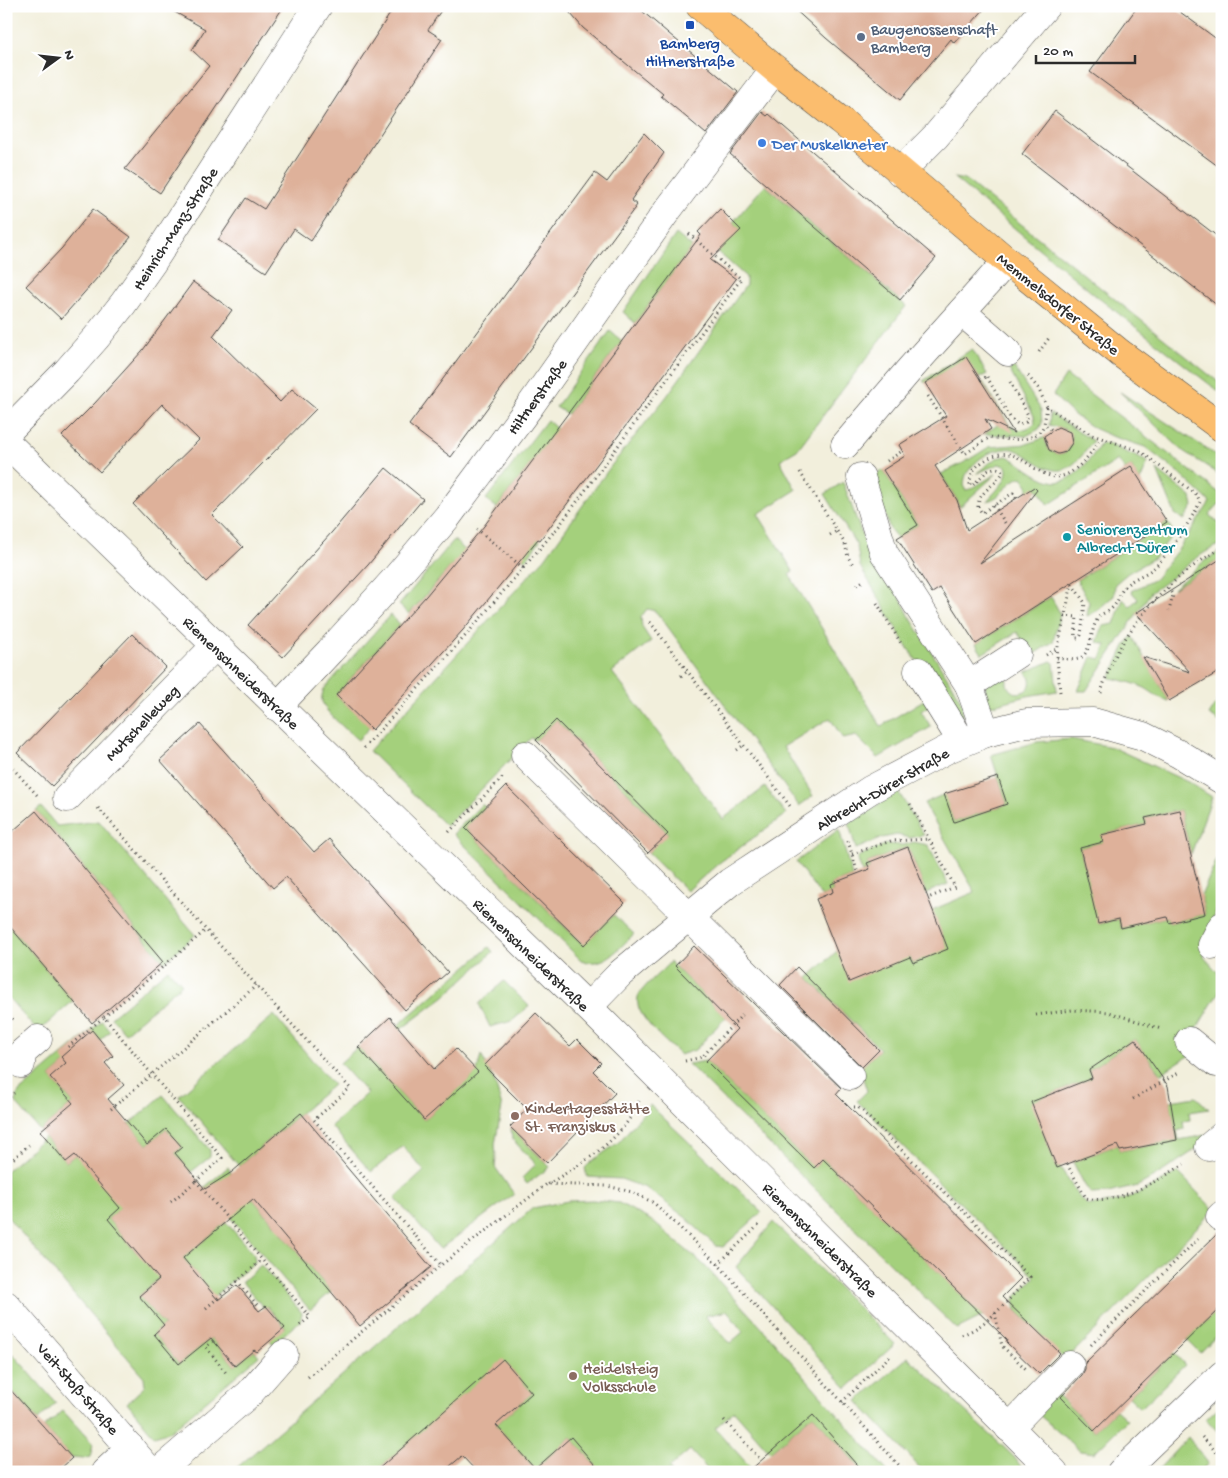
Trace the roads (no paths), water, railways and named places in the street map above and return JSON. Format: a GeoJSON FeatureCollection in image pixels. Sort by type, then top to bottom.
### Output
{"type":"FeatureCollection","features":[{"type":"Feature","properties":{"kind":"main road","name":"Memmelsdorfer Straße"},"geometry":{"type":"LineString","coordinates":[[700,6],[840,120],[1007,261],[1120,352],[1222,428]]}},
{"type":"Feature","properties":{"kind":"street","name":"Heinrich-Manz-Straße"},"geometry":{"type":"LineString","coordinates":[[6,433],[67,371],[123,304],[152,263],[318,6]]}},
{"type":"Feature","properties":{"kind":"street"},"geometry":{"type":"LineString","coordinates":[[900,172],[936,136],[1046,6]]}},
{"type":"Feature","properties":{"kind":"street","name":"Hiltnerstraße"},"geometry":{"type":"LineString","coordinates":[[277,707],[337,644],[448,516],[530,406],[665,214],[775,69]]}},
{"type":"Feature","properties":{"kind":"street"},"geometry":{"type":"LineString","coordinates":[[845,445],[1007,261]]}},
{"type":"Feature","properties":{"kind":"street"},"geometry":{"type":"LineString","coordinates":[[962,312],[1008,365]]}},
{"type":"Feature","properties":{"kind":"street","name":"Riemenschneiderstraße"},"geometry":{"type":"LineString","coordinates":[[6,442],[588,1008],[1054,1472]]}},
{"type":"Feature","properties":{"kind":"street"},"geometry":{"type":"LineString","coordinates":[[861,477],[884,553],[969,685],[974,738]]}},
{"type":"Feature","properties":{"kind":"street","name":"Mutschelleweg"},"geometry":{"type":"LineString","coordinates":[[73,792],[215,646]]}},
{"type":"Feature","properties":{"kind":"street"},"geometry":{"type":"LineString","coordinates":[[969,685],[1017,654]]}},
{"type":"Feature","properties":{"kind":"street"},"geometry":{"type":"LineString","coordinates":[[918,671],[974,738]]}},
{"type":"Feature","properties":{"kind":"street","name":"Albrecht-Dürer-Straße"},"geometry":{"type":"LineString","coordinates":[[588,1008],[621,973],[730,882],[870,790],[974,738],[1026,723],[1093,722],[1143,736],[1179,754],[1222,780]]}},
{"type":"Feature","properties":{"kind":"street"},"geometry":{"type":"LineString","coordinates":[[525,755],[850,1076]]}},
{"type":"Feature","properties":{"kind":"street","name":"Veit-Stoß-Straße"},"geometry":{"type":"LineString","coordinates":[[6,1305],[151,1472]]}},
{"type":"Feature","properties":{"kind":"street"},"geometry":{"type":"LineString","coordinates":[[1009,1428],[1070,1365]]}},
{"type":"Feature","properties":{"kind":"street"},"geometry":{"type":"LineString","coordinates":[[158,1472],[249,1394],[295,1367]]}},
{"type":"Feature","properties":{"kind":"street"},"geometry":{"type":"LineString","coordinates":[[1122,1472],[1222,1375]]}},
{"type":"Feature","properties":{"kind":"street"},"geometry":{"type":"LineString","coordinates":[[105,1472],[131,1448]]}},
{"type":"Feature","properties":{"kind":"place","name":"Bamberg Hiltnerstraße"},"geometry":{"type":"Point","coordinates":[690,25]}},
{"type":"Feature","properties":{"kind":"place","name":"Baugenossenschaft Bamberg"},"geometry":{"type":"Point","coordinates":[861,37]}},
{"type":"Feature","properties":{"kind":"place","name":"Der Muskelkneter"},"geometry":{"type":"Point","coordinates":[762,143]}},
{"type":"Feature","properties":{"kind":"place","name":"Seniorenzentrum Albrecht Dürer"},"geometry":{"type":"Point","coordinates":[1067,537]}},
{"type":"Feature","properties":{"kind":"place","name":"Kindertagesstätte St. Franziskus"},"geometry":{"type":"Point","coordinates":[515,1116]}},
{"type":"Feature","properties":{"kind":"place","name":"Heidelsteig Volksschule"},"geometry":{"type":"Point","coordinates":[573,1376]}}]}
